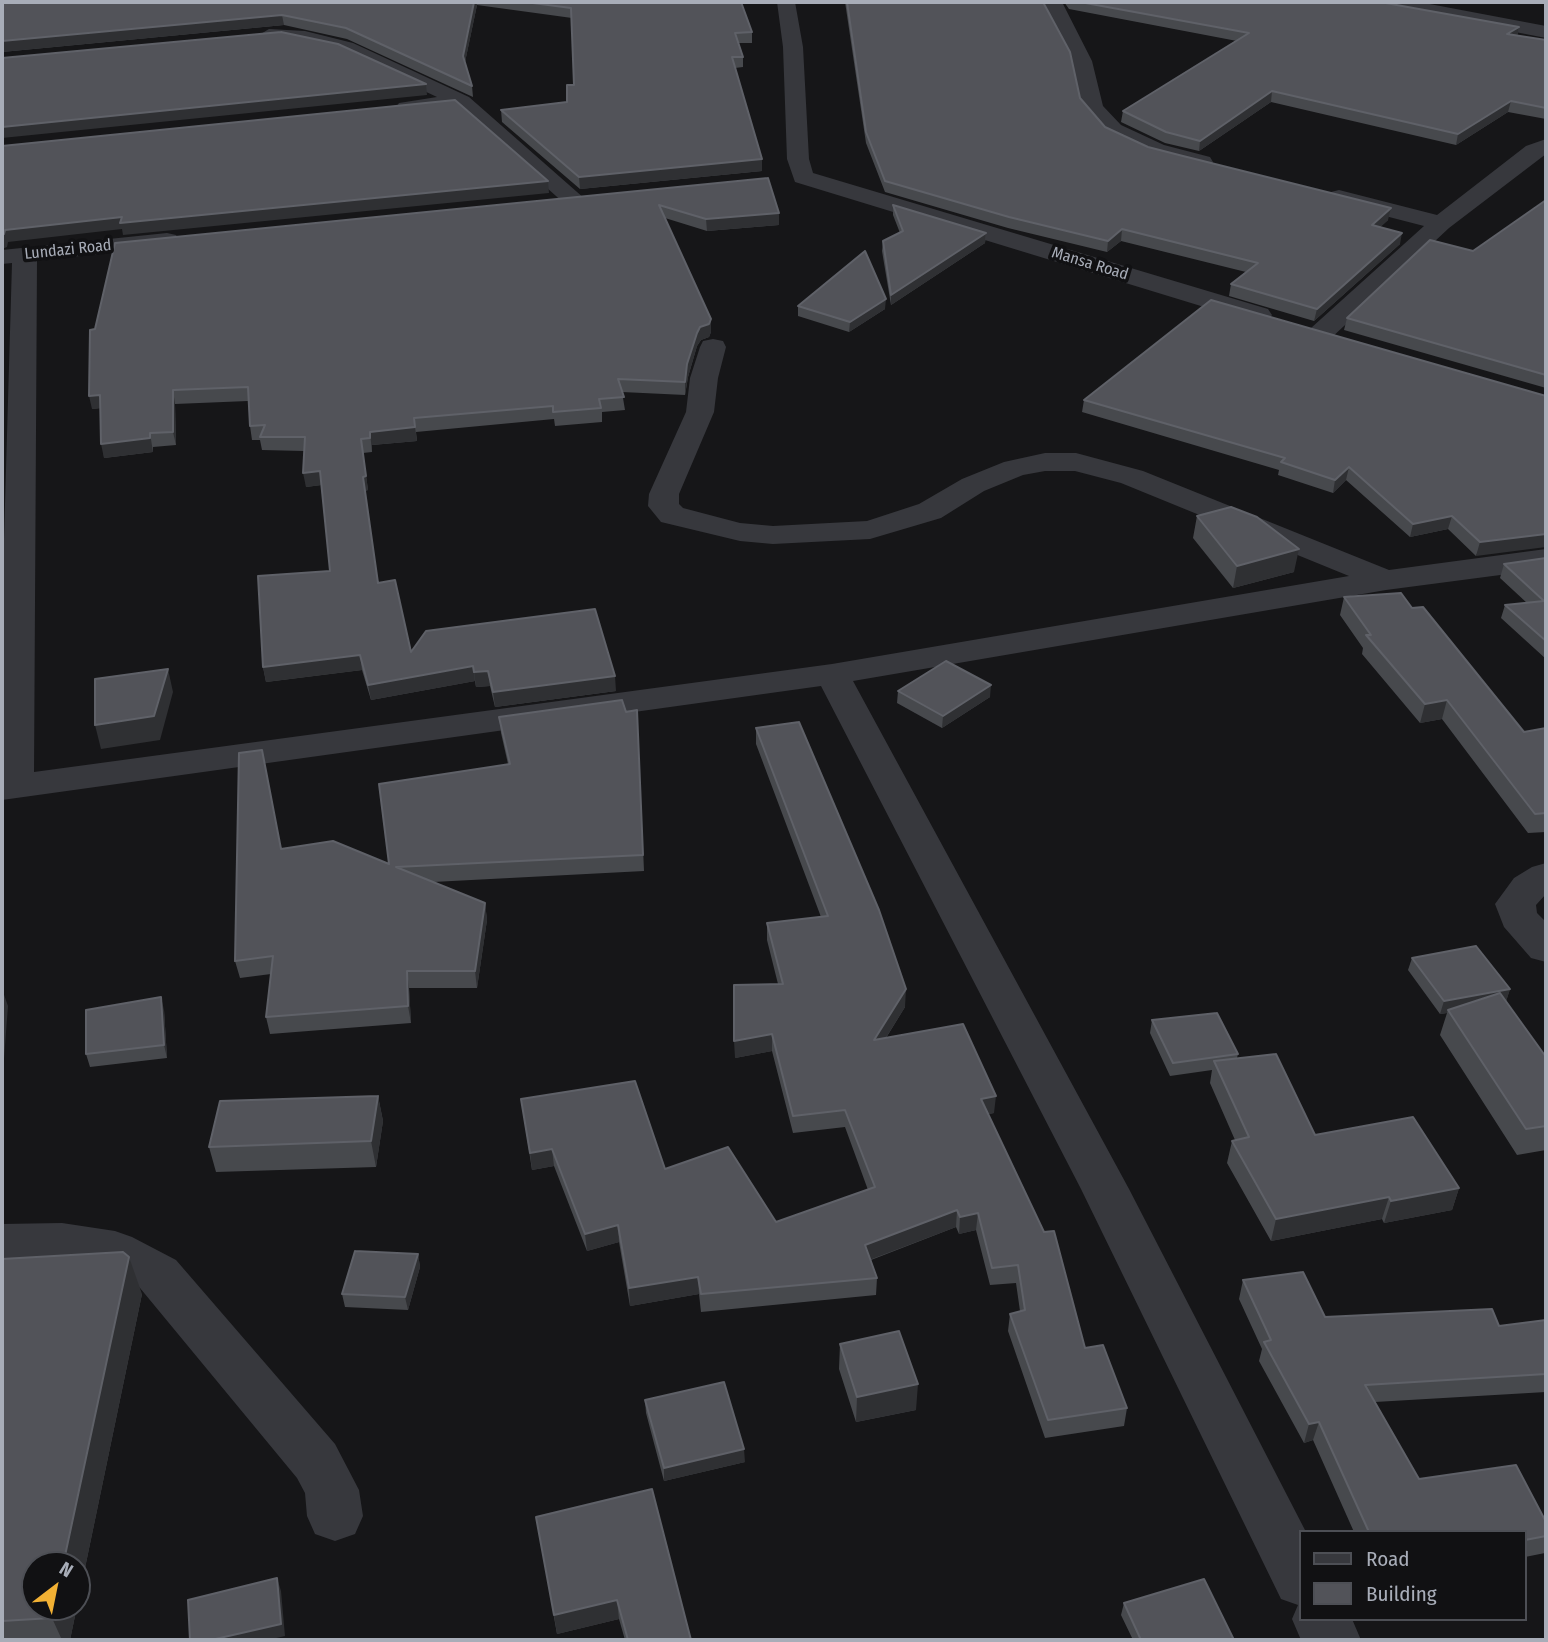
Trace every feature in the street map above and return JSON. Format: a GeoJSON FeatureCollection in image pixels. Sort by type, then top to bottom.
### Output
{"type":"FeatureCollection","features":[{"type":"Feature","properties":{"kind":"street"},"geometry":{"type":"LineString","coordinates":[[776,180],[803,177],[798,159],[793,47],[786,2]]}},
{"type":"Feature","properties":{"kind":"street"},"geometry":{"type":"LineString","coordinates":[[1053,2],[1082,61],[1093,108],[1113,130],[1156,150],[1220,166]]}},
{"type":"Feature","properties":{"kind":"street"},"geometry":{"type":"LineString","coordinates":[[1392,2],[1546,32]]}},
{"type":"Feature","properties":{"kind":"street"},"geometry":{"type":"LineString","coordinates":[[247,36],[283,34],[330,42],[462,101],[573,199]]}},
{"type":"Feature","properties":{"kind":"street"},"geometry":{"type":"LineString","coordinates":[[381,109],[462,101]]}},
{"type":"Feature","properties":{"kind":"street"},"geometry":{"type":"LineString","coordinates":[[1320,334],[1441,223],[1534,151],[1546,146]]}},
{"type":"Feature","properties":{"kind":"street","name":"Mansa Road"},"geometry":{"type":"LineString","coordinates":[[803,177],[1347,342]]}},
{"type":"Feature","properties":{"kind":"street"},"geometry":{"type":"LineString","coordinates":[[1311,190],[1441,223]]}},
{"type":"Feature","properties":{"kind":"street"},"geometry":{"type":"LineString","coordinates":[[545,201],[600,196]]}},
{"type":"Feature","properties":{"kind":"street","name":"Lundazi Road"},"geometry":{"type":"LineString","coordinates":[[13,255],[189,237]]}},
{"type":"Feature","properties":{"kind":"street"},"geometry":{"type":"LineString","coordinates":[[13,255],[9,787],[832,674],[1386,580],[1546,559]]}},
{"type":"Feature","properties":{"kind":"street"},"geometry":{"type":"LineString","coordinates":[[713,347],[704,378],[700,412],[664,494],[663,506],[672,515],[740,532],[773,535],[870,530],[930,511],[973,485],[1015,468],[1045,462],[1076,462],[1132,477],[1386,580]]}},
{"type":"Feature","properties":{"kind":"street"},"geometry":{"type":"LineString","coordinates":[[832,674],[1105,1189],[1300,1578]]}},
{"type":"Feature","properties":{"kind":"street"},"geometry":{"type":"LineString","coordinates":[[1546,876],[1520,894],[1515,904],[1518,917],[1546,948]]}},
{"type":"Feature","properties":{"kind":"street"},"geometry":{"type":"LineString","coordinates":[[2,1243],[62,1243],[116,1251],[158,1274],[316,1461],[332,1490],[335,1516]]}},
{"type":"Feature","properties":{"kind":"street"},"geometry":{"type":"LineString","coordinates":[[1322,1621],[1332,1640]]}},
{"type":"Feature","properties":{"kind":"building"},"geometry":{"type":"Polygon","coordinates":[[[2,2],[474,2],[463,56],[472,86],[346,28],[282,15],[2,41],[2,2]]]}},
{"type":"Feature","properties":{"kind":"building"},"geometry":{"type":"Polygon","coordinates":[[[525,2],[741,2],[752,32],[735,33],[743,57],[732,57],[762,159],[579,177],[501,110],[567,102],[567,85],[574,85],[571,8],[525,2]]]}},
{"type":"Feature","properties":{"kind":"building"},"geometry":{"type":"Polygon","coordinates":[[[847,2],[1043,2],[1070,52],[1080,98],[1105,127],[1148,147],[1391,208],[1372,225],[1402,233],[1317,309],[1231,284],[1258,263],[1122,229],[1108,241],[1009,217],[885,181],[866,132],[847,2]]]}},
{"type":"Feature","properties":{"kind":"building"},"geometry":{"type":"Polygon","coordinates":[[[1080,2],[1380,2],[1519,27],[1507,34],[1546,40],[1546,108],[1511,101],[1458,134],[1272,91],[1200,141],[1166,132],[1123,111],[1249,33],[1080,2]]]}},
{"type":"Feature","properties":{"kind":"building"},"geometry":{"type":"Polygon","coordinates":[[[281,32],[338,44],[426,84],[2,127],[2,58],[281,32]]]}},
{"type":"Feature","properties":{"kind":"building"},"geometry":{"type":"Polygon","coordinates":[[[455,100],[548,181],[120,223],[122,217],[5,230],[2,235],[2,146],[455,100]]]}},
{"type":"Feature","properties":{"kind":"building"},"geometry":{"type":"Polygon","coordinates":[[[768,178],[779,213],[706,219],[659,205],[711,319],[709,324],[700,327],[697,333],[687,364],[685,382],[618,379],[624,397],[599,399],[601,408],[553,412],[553,406],[414,418],[415,427],[370,432],[370,438],[361,439],[366,476],[363,477],[378,583],[395,580],[411,652],[426,631],[595,609],[615,676],[493,692],[488,671],[474,672],[473,666],[368,685],[360,655],[263,667],[258,576],[330,571],[320,471],[303,473],[305,437],[260,437],[265,425],[250,426],[248,387],[173,390],[173,432],[150,433],[150,438],[101,444],[100,395],[89,396],[90,330],[95,329],[115,243],[768,178]]]}},
{"type":"Feature","properties":{"kind":"building"},"geometry":{"type":"Polygon","coordinates":[[[1546,200],[1546,375],[1347,318],[1430,240],[1473,251],[1546,200]]]}},
{"type":"Feature","properties":{"kind":"building"},"geometry":{"type":"Polygon","coordinates":[[[893,205],[986,233],[891,295],[883,241],[903,231],[893,205]]]}},
{"type":"Feature","properties":{"kind":"building"},"geometry":{"type":"Polygon","coordinates":[[[865,251],[886,299],[850,322],[798,306],[865,251]]]}},
{"type":"Feature","properties":{"kind":"building"},"geometry":{"type":"Polygon","coordinates":[[[1211,300],[1546,396],[1546,534],[1480,542],[1452,516],[1413,524],[1349,467],[1335,480],[1281,462],[1285,458],[1084,400],[1211,300]]]}},
{"type":"Feature","properties":{"kind":"building"},"geometry":{"type":"Polygon","coordinates":[[[1231,507],[1257,517],[1299,549],[1237,566],[1197,516],[1231,507]]]}},
{"type":"Feature","properties":{"kind":"building"},"geometry":{"type":"Polygon","coordinates":[[[1546,558],[1546,641],[1505,605],[1544,601],[1504,564],[1546,558]]]}},
{"type":"Feature","properties":{"kind":"building"},"geometry":{"type":"Polygon","coordinates":[[[1401,593],[1412,608],[1423,607],[1524,732],[1546,728],[1546,813],[1535,814],[1447,700],[1425,704],[1366,635],[1371,635],[1344,597],[1401,593]]]}},
{"type":"Feature","properties":{"kind":"building"},"geometry":{"type":"Polygon","coordinates":[[[946,661],[991,685],[943,716],[898,691],[946,661]]]}},
{"type":"Feature","properties":{"kind":"building"},"geometry":{"type":"Polygon","coordinates":[[[168,669],[154,716],[95,725],[95,679],[168,669]]]}},
{"type":"Feature","properties":{"kind":"building"},"geometry":{"type":"Polygon","coordinates":[[[622,700],[626,712],[637,710],[643,855],[396,867],[485,903],[475,971],[407,971],[408,1006],[266,1017],[273,956],[235,961],[239,753],[262,750],[281,849],[333,841],[389,864],[379,784],[510,764],[499,717],[622,700]]]}},
{"type":"Feature","properties":{"kind":"building"},"geometry":{"type":"Polygon","coordinates":[[[799,722],[879,910],[906,989],[874,1040],[963,1024],[996,1096],[981,1099],[1044,1232],[1054,1231],[1085,1348],[1103,1345],[1127,1408],[1048,1420],[1010,1314],[1025,1310],[1018,1265],[992,1268],[978,1213],[960,1217],[957,1210],[865,1245],[877,1278],[701,1294],[698,1277],[629,1288],[618,1225],[585,1234],[552,1149],[530,1153],[521,1099],[635,1081],[665,1169],[728,1147],[776,1222],[875,1187],[845,1110],[793,1116],[772,1034],[734,1041],[734,985],[783,984],[767,923],[828,916],[756,728],[799,722]]]}},
{"type":"Feature","properties":{"kind":"building"},"geometry":{"type":"Polygon","coordinates":[[[1476,946],[1510,989],[1444,1001],[1412,958],[1476,946]]]}},
{"type":"Feature","properties":{"kind":"building"},"geometry":{"type":"Polygon","coordinates":[[[1500,993],[1546,1057],[1546,1126],[1526,1129],[1448,1010],[1500,993]]]}},
{"type":"Feature","properties":{"kind":"building"},"geometry":{"type":"Polygon","coordinates":[[[161,997],[164,1045],[86,1054],[86,1010],[161,997]]]}},
{"type":"Feature","properties":{"kind":"building"},"geometry":{"type":"Polygon","coordinates":[[[1217,1013],[1238,1054],[1173,1063],[1152,1020],[1217,1013]]]}},
{"type":"Feature","properties":{"kind":"building"},"geometry":{"type":"Polygon","coordinates":[[[1276,1054],[1315,1135],[1413,1117],[1459,1188],[1391,1201],[1389,1197],[1276,1219],[1232,1141],[1249,1137],[1214,1061],[1276,1054]]]}},
{"type":"Feature","properties":{"kind":"building"},"geometry":{"type":"Polygon","coordinates":[[[378,1096],[371,1141],[209,1147],[220,1101],[378,1096]]]}},
{"type":"Feature","properties":{"kind":"building"},"geometry":{"type":"Polygon","coordinates":[[[355,1251],[418,1254],[405,1297],[342,1294],[355,1251]]]}},
{"type":"Feature","properties":{"kind":"building"},"geometry":{"type":"Polygon","coordinates":[[[123,1252],[129,1257],[66,1551],[21,1551],[21,1620],[2,1621],[2,1259],[123,1252]]]}},
{"type":"Feature","properties":{"kind":"building"},"geometry":{"type":"Polygon","coordinates":[[[1303,1272],[1325,1317],[1492,1309],[1499,1326],[1546,1320],[1546,1374],[1365,1385],[1419,1479],[1516,1465],[1546,1522],[1546,1536],[1527,1540],[1527,1530],[1368,1530],[1319,1422],[1309,1424],[1264,1342],[1271,1340],[1243,1280],[1303,1272]]]}},
{"type":"Feature","properties":{"kind":"building"},"geometry":{"type":"Polygon","coordinates":[[[899,1331],[918,1384],[857,1397],[840,1344],[899,1331]]]}},
{"type":"Feature","properties":{"kind":"building"},"geometry":{"type":"Polygon","coordinates":[[[724,1382],[744,1449],[664,1468],[645,1400],[724,1382]]]}},
{"type":"Feature","properties":{"kind":"building"},"geometry":{"type":"Polygon","coordinates":[[[652,1489],[691,1640],[628,1640],[617,1600],[554,1615],[536,1517],[652,1489]]]}},
{"type":"Feature","properties":{"kind":"building"},"geometry":{"type":"Polygon","coordinates":[[[277,1578],[281,1624],[211,1640],[190,1640],[188,1600],[277,1578]]]}},
{"type":"Feature","properties":{"kind":"building"},"geometry":{"type":"Polygon","coordinates":[[[1204,1579],[1234,1640],[1141,1640],[1124,1603],[1204,1579]]]}}]}
